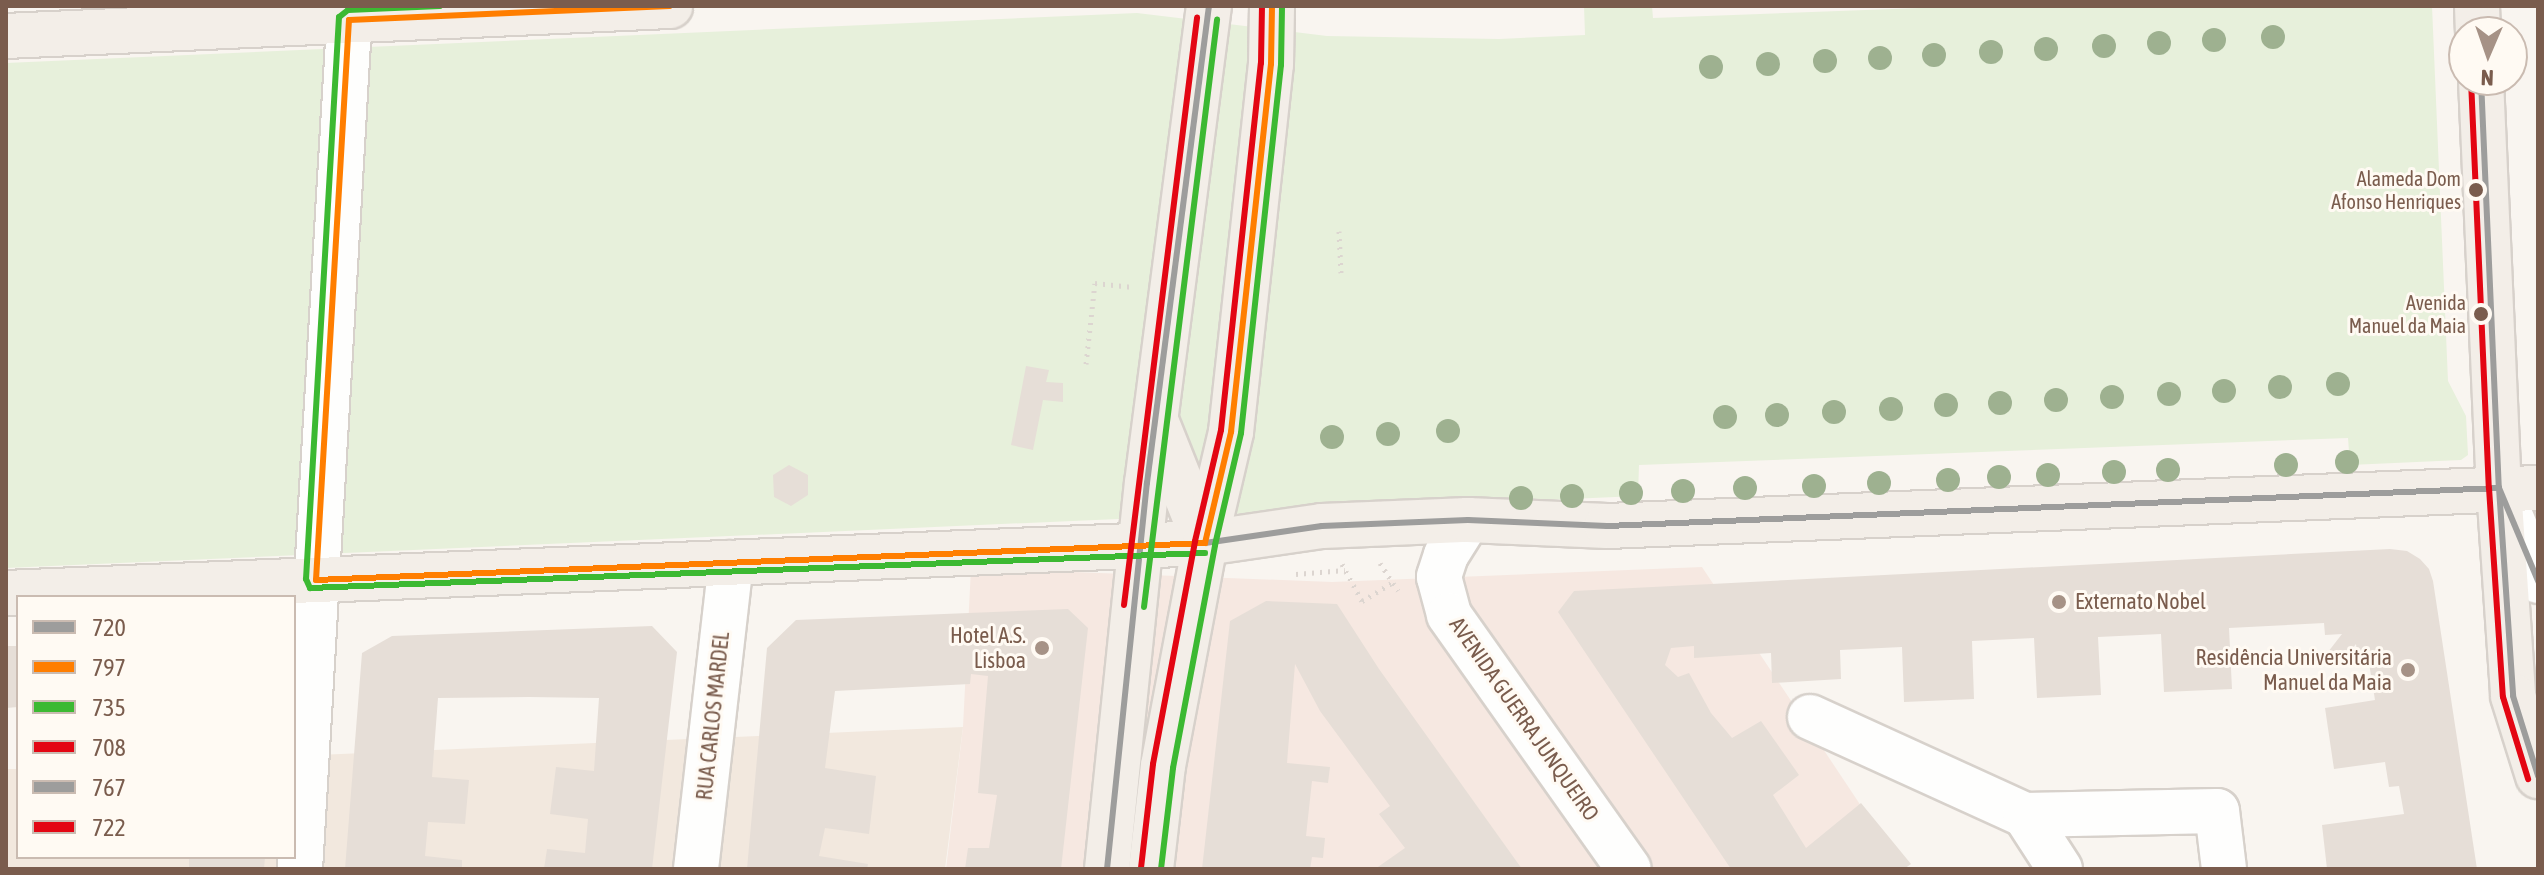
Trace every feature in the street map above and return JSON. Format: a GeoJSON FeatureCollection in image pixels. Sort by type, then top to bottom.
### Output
{"type":"FeatureCollection","features":[{"type":"Feature","properties":{"kind":"main road"},"geometry":{"type":"LineString","coordinates":[[6,36],[350,13],[670,6]]}},
{"type":"Feature","properties":{"kind":"main road"},"geometry":{"type":"LineString","coordinates":[[1107,869],[1140,545],[1209,6]]}},
{"type":"Feature","properties":{"kind":"main road"},"geometry":{"type":"LineString","coordinates":[[1151,869],[1163,766],[1205,543],[1231,432],[1271,64],[1272,6]]}},
{"type":"Feature","properties":{"kind":"main road"},"geometry":{"type":"LineString","coordinates":[[2482,96],[2518,488],[2513,696],[2538,776]]}},
{"type":"Feature","properties":{"kind":"main road"},"geometry":{"type":"LineString","coordinates":[[1156,421],[1205,543]]}},
{"type":"Feature","properties":{"kind":"main road"},"geometry":{"type":"LineString","coordinates":[[6,593],[1205,543],[1322,526],[1468,520],[1607,526],[2518,488]]}},
{"type":"Feature","properties":{"kind":"street"},"geometry":{"type":"LineString","coordinates":[[300,869],[350,13]]}},
{"type":"Feature","properties":{"kind":"street"},"geometry":{"type":"LineString","coordinates":[[2518,488],[2538,581]]}},
{"type":"Feature","properties":{"kind":"street"},"geometry":{"type":"LineString","coordinates":[[1439,577],[1446,555],[1468,520]]}},
{"type":"Feature","properties":{"kind":"street","name":"RUA CARLOS MARDEL"},"geometry":{"type":"LineString","coordinates":[[696,869],[731,563]]}},
{"type":"Feature","properties":{"kind":"street","name":"AVENIDA GUERRA JUNQUEIRO"},"geometry":{"type":"LineString","coordinates":[[1439,577],[1449,615],[1629,869]]}},
{"type":"Feature","properties":{"kind":"street"},"geometry":{"type":"LineString","coordinates":[[1810,717],[2025,815],[2217,811],[2224,869]]}},
{"type":"Feature","properties":{"kind":"street"},"geometry":{"type":"LineString","coordinates":[[2025,815],[2060,869]]}},
{"type":"Feature","properties":{"kind":"path"},"geometry":{"type":"LineString","coordinates":[[1339,231],[1341,273]]}},
{"type":"Feature","properties":{"kind":"path"},"geometry":{"type":"LineString","coordinates":[[1086,364],[1095,283],[1171,290]]}},
{"type":"Feature","properties":{"kind":"path"},"geometry":{"type":"LineString","coordinates":[[1322,526],[1362,601],[1391,582],[1421,587],[1439,577]]}},
{"type":"Feature","properties":{"kind":"path"},"geometry":{"type":"LineString","coordinates":[[1304,574],[1345,570]]}},
{"type":"Feature","properties":{"kind":"shaded area"},"geometry":{"type":"Polygon","coordinates":[[[1702,567],[1903,869],[946,869],[963,727],[971,568],[1332,582],[1702,567]]]}},
{"type":"Feature","properties":{"kind":"shaded area"},"geometry":{"type":"Polygon","coordinates":[[[963,727],[945,869],[6,869],[6,769],[16,769],[16,859],[296,859],[296,756],[963,727]]]}},
{"type":"Feature","properties":{"kind":"green space"},"geometry":{"type":"Polygon","coordinates":[[[1584,6],[1652,6],[1653,18],[1973,6],[2432,6],[2448,381],[2466,416],[2468,455],[2461,460],[2350,465],[2348,438],[1639,465],[1638,496],[6,568],[6,63],[1137,13],[1327,36],[1499,39],[1585,35],[1584,6]]]}},
{"type":"Feature","properties":{"kind":"building"},"geometry":{"type":"Polygon","coordinates":[[[1026,366],[1049,370],[1046,382],[1063,383],[1063,402],[1043,400],[1033,450],[1011,445],[1026,366]]]}},
{"type":"Feature","properties":{"kind":"building"},"geometry":{"type":"Polygon","coordinates":[[[789,465],[808,475],[808,495],[791,506],[774,497],[773,475],[789,465]]]}},
{"type":"Feature","properties":{"kind":"building"},"geometry":{"type":"Polygon","coordinates":[[[2390,549],[2407,551],[2420,559],[2429,569],[2433,581],[2477,869],[2327,869],[2322,825],[2404,814],[2399,786],[2389,787],[2385,762],[2334,769],[2325,708],[2375,700],[2368,657],[2358,659],[2356,644],[2341,663],[2328,652],[2342,634],[2325,635],[2324,623],[2229,628],[2232,689],[2164,692],[2161,634],[2098,637],[2101,695],[2037,698],[2034,638],[1972,641],[1974,699],[1904,702],[1902,647],[1840,650],[1841,679],[1772,683],[1771,653],[1694,658],[1694,646],[1671,648],[1665,665],[1678,677],[1689,673],[1711,713],[1732,738],[1761,721],[1799,775],[1773,795],[1806,848],[1861,803],[1911,864],[1904,869],[1731,869],[1558,612],[1574,591],[2390,549]]]}},
{"type":"Feature","properties":{"kind":"building"},"geometry":{"type":"Polygon","coordinates":[[[1266,601],[1337,604],[1379,669],[1522,869],[1375,869],[1405,848],[1379,814],[1390,806],[1320,711],[1295,664],[1287,763],[1330,767],[1328,783],[1312,781],[1306,836],[1325,838],[1323,858],[1312,857],[1310,869],[1202,869],[1230,621],[1266,601]]]}},
{"type":"Feature","properties":{"kind":"building"},"geometry":{"type":"Polygon","coordinates":[[[1068,609],[1088,628],[1061,869],[965,869],[968,848],[989,848],[997,795],[978,793],[988,676],[971,674],[970,684],[835,691],[825,768],[876,776],[869,834],[825,828],[819,856],[868,864],[867,869],[747,869],[767,648],[796,620],[1068,609]]]}},
{"type":"Feature","properties":{"kind":"building"},"geometry":{"type":"Polygon","coordinates":[[[652,626],[677,652],[652,869],[544,869],[547,849],[585,853],[588,819],[550,814],[556,767],[594,771],[599,698],[529,697],[438,698],[432,777],[469,780],[465,824],[428,822],[425,856],[462,860],[462,869],[345,869],[362,653],[392,636],[652,626]]]}},
{"type":"Feature","properties":{"kind":"building"},"geometry":{"type":"Polygon","coordinates":[[[6,646],[16,646],[16,707],[6,708],[6,646]]]}},
{"type":"Feature","properties":{"kind":"building"},"geometry":{"type":"Polygon","coordinates":[[[189,859],[265,859],[264,869],[189,869],[189,859]]]}},
{"type":"Feature","properties":{"kind":"transit line","name":"735"},"geometry":{"type":"LineString","coordinates":[[440,6],[348,10],[339,17],[306,579],[310,588],[1205,553]]}},
{"type":"Feature","properties":{"kind":"transit line","name":"797"},"geometry":{"type":"LineString","coordinates":[[349,20],[670,6]]}},
{"type":"Feature","properties":{"kind":"transit line","name":"720"},"geometry":{"type":"LineString","coordinates":[[1107,869],[1147,483],[1209,6]]}},
{"type":"Feature","properties":{"kind":"transit line","name":"708"},"geometry":{"type":"LineString","coordinates":[[1141,868],[1153,764],[1195,541],[1221,430],[1261,63],[1262,6]]}},
{"type":"Feature","properties":{"kind":"transit line","name":"797"},"geometry":{"type":"LineString","coordinates":[[1205,543],[1231,432],[1271,64],[1272,6]]}},
{"type":"Feature","properties":{"kind":"transit line","name":"735"},"geometry":{"type":"LineString","coordinates":[[1161,869],[1173,768],[1215,545],[1241,433],[1281,65],[1282,6]]}},
{"type":"Feature","properties":{"kind":"transit line","name":"708"},"geometry":{"type":"LineString","coordinates":[[1124,605],[1197,18]]}},
{"type":"Feature","properties":{"kind":"transit line","name":"797"},"geometry":{"type":"LineString","coordinates":[[316,580],[349,20]]}},
{"type":"Feature","properties":{"kind":"transit line","name":"735"},"geometry":{"type":"LineString","coordinates":[[1144,607],[1217,20]]}},
{"type":"Feature","properties":{"kind":"transit line","name":"722"},"geometry":{"type":"LineString","coordinates":[[2472,96],[2489,488],[2503,697],[2528,779]]}},
{"type":"Feature","properties":{"kind":"transit line","name":"767"},"geometry":{"type":"LineString","coordinates":[[2482,96],[2499,488],[2513,696],[2538,776]]}},
{"type":"Feature","properties":{"kind":"transit line","name":"720"},"geometry":{"type":"LineString","coordinates":[[2499,488],[2538,581]]}},
{"type":"Feature","properties":{"kind":"transit line","name":"720"},"geometry":{"type":"LineString","coordinates":[[1205,543],[1322,526],[1468,520],[1607,526],[2499,488]]}},
{"type":"Feature","properties":{"kind":"transit line","name":"797"},"geometry":{"type":"LineString","coordinates":[[316,580],[1205,543]]}},
{"type":"Feature","properties":{"kind":"place","name":"Alameda Dom Afonso Henriques"},"geometry":{"type":"Point","coordinates":[2476,190]}},
{"type":"Feature","properties":{"kind":"place","name":"Avenida Manuel da Maia"},"geometry":{"type":"Point","coordinates":[2481,314]}},
{"type":"Feature","properties":{"kind":"place","name":"Externato Nobel"},"geometry":{"type":"Point","coordinates":[2059,602]}},
{"type":"Feature","properties":{"kind":"place","name":"Hotel A.S. Lisboa"},"geometry":{"type":"Point","coordinates":[1042,648]}},
{"type":"Feature","properties":{"kind":"place","name":"Residência Universitária Manuel da Maia"},"geometry":{"type":"Point","coordinates":[2408,670]}}]}
